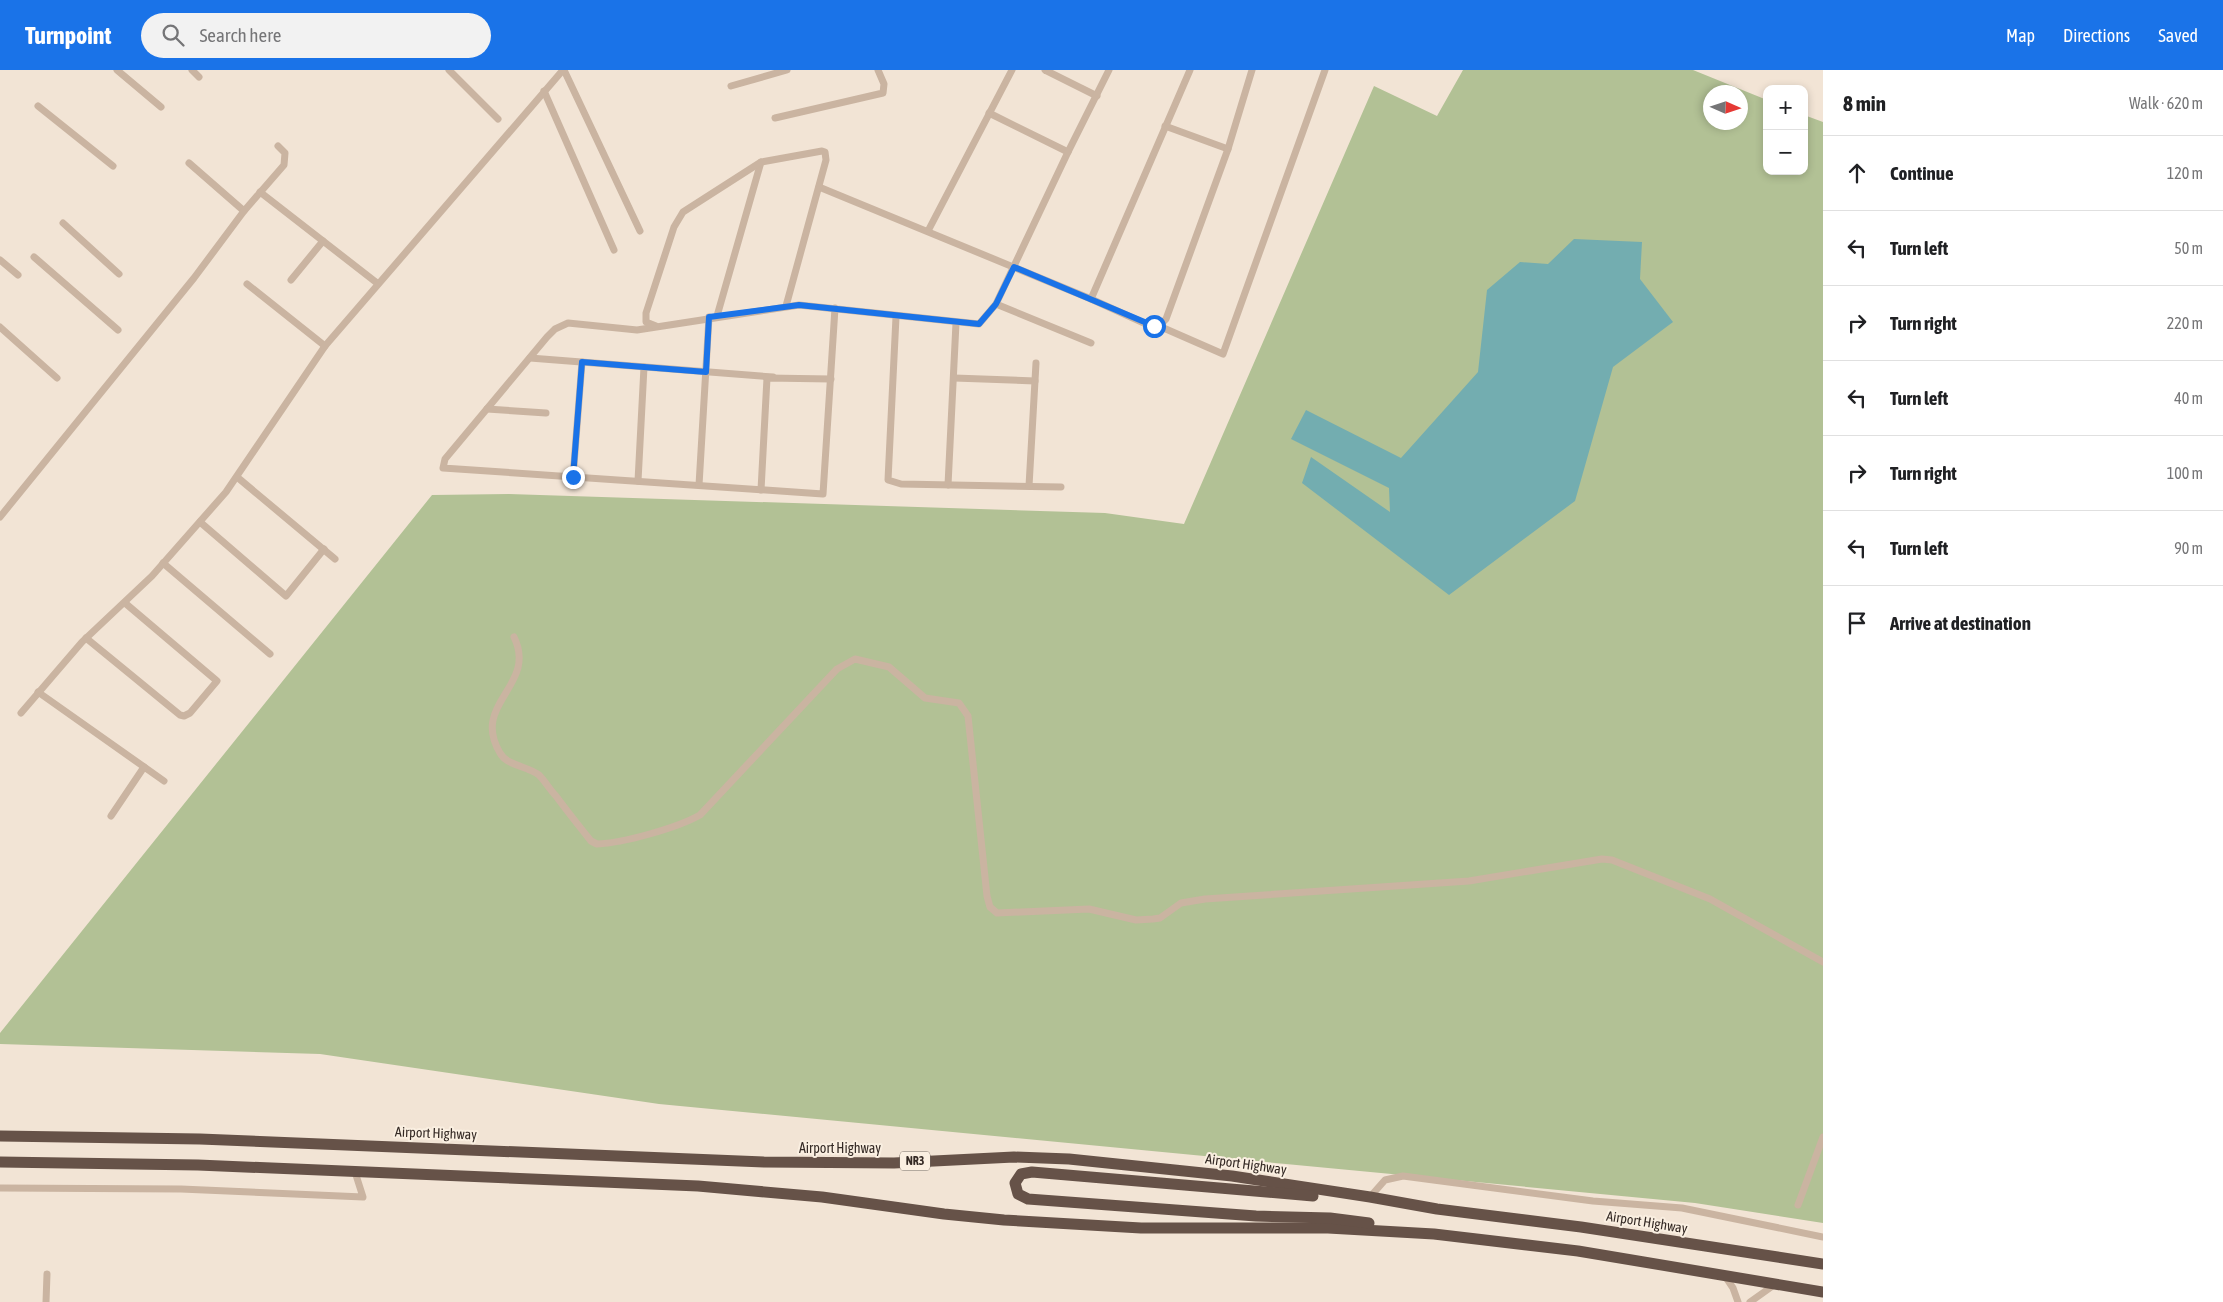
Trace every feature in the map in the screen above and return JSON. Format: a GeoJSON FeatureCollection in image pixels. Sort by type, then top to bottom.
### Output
{"type":"FeatureCollection","features":[{"type":"Feature","properties":{"kind":"highway","name":"Airport Highway"},"geometry":{"type":"LineString","coordinates":[[0,1136],[200,1139],[764,1162],[894,1163],[1014,1157],[1069,1159],[1232,1176],[1432,1208],[1581,1227],[1823,1264]]}},
{"type":"Feature","properties":{"kind":"highway"},"geometry":{"type":"LineString","coordinates":[[0,1162],[198,1165],[760,1190],[944,1214],[1102,1226],[1179,1229],[1328,1228],[1474,1238]]}},
{"type":"Feature","properties":{"kind":"highway"},"geometry":{"type":"LineString","coordinates":[[1432,1208],[1032,1172],[1021,1174],[1015,1183],[1018,1194],[1028,1199],[1256,1216],[1330,1218],[1578,1251],[1823,1292]]}},
{"type":"Feature","properties":{"kind":"street"},"geometry":{"type":"LineString","coordinates":[[117,70],[161,107]]}},
{"type":"Feature","properties":{"kind":"street"},"geometry":{"type":"LineString","coordinates":[[192,70],[199,77]]}},
{"type":"Feature","properties":{"kind":"street"},"geometry":{"type":"LineString","coordinates":[[449,70],[498,119]]}},
{"type":"Feature","properties":{"kind":"street"},"geometry":{"type":"LineString","coordinates":[[20,713],[86,638],[125,603],[200,522],[237,477],[259,440],[325,346],[377,283],[563,70],[640,231]]}},
{"type":"Feature","properties":{"kind":"street"},"geometry":{"type":"LineString","coordinates":[[731,86],[787,70]]}},
{"type":"Feature","properties":{"kind":"street"},"geometry":{"type":"LineString","coordinates":[[775,118],[883,93],[884,84],[878,70]]}},
{"type":"Feature","properties":{"kind":"street"},"geometry":{"type":"LineString","coordinates":[[928,231],[1012,70]]}},
{"type":"Feature","properties":{"kind":"street"},"geometry":{"type":"LineString","coordinates":[[1044,70],[1097,96]]}},
{"type":"Feature","properties":{"kind":"street"},"geometry":{"type":"LineString","coordinates":[[835,308],[823,494],[443,468],[445,460],[555,328],[568,323],[626,330],[799,305],[835,308],[896,317],[979,324],[996,304],[1109,70]]}},
{"type":"Feature","properties":{"kind":"street"},"geometry":{"type":"LineString","coordinates":[[1091,299],[1164,126],[1190,70]]}},
{"type":"Feature","properties":{"kind":"street"},"geometry":{"type":"LineString","coordinates":[[1159,326],[1166,319],[1228,148],[1252,70]]}},
{"type":"Feature","properties":{"kind":"street"},"geometry":{"type":"LineString","coordinates":[[819,187],[1091,299],[1146,324],[1159,326],[1223,354],[1325,70]]}},
{"type":"Feature","properties":{"kind":"street"},"geometry":{"type":"LineString","coordinates":[[544,92],[614,250]]}},
{"type":"Feature","properties":{"kind":"street"},"geometry":{"type":"LineString","coordinates":[[38,106],[113,166]]}},
{"type":"Feature","properties":{"kind":"street"},"geometry":{"type":"LineString","coordinates":[[989,114],[1068,152]]}},
{"type":"Feature","properties":{"kind":"street"},"geometry":{"type":"LineString","coordinates":[[1164,126],[1228,148]]}},
{"type":"Feature","properties":{"kind":"street"},"geometry":{"type":"LineString","coordinates":[[0,517],[194,278],[244,211],[284,165],[285,153],[278,146]]}},
{"type":"Feature","properties":{"kind":"street"},"geometry":{"type":"LineString","coordinates":[[657,326],[646,322],[646,313],[679,218],[691,206],[761,162],[825,152],[826,160],[786,306]]}},
{"type":"Feature","properties":{"kind":"street"},"geometry":{"type":"LineString","coordinates":[[699,486],[706,372],[713,317],[761,162]]}},
{"type":"Feature","properties":{"kind":"street"},"geometry":{"type":"LineString","coordinates":[[189,163],[244,211]]}},
{"type":"Feature","properties":{"kind":"street"},"geometry":{"type":"LineString","coordinates":[[260,192],[377,283]]}},
{"type":"Feature","properties":{"kind":"street"},"geometry":{"type":"LineString","coordinates":[[63,223],[119,274]]}},
{"type":"Feature","properties":{"kind":"street"},"geometry":{"type":"LineString","coordinates":[[291,280],[323,241]]}},
{"type":"Feature","properties":{"kind":"street"},"geometry":{"type":"LineString","coordinates":[[34,257],[118,330]]}},
{"type":"Feature","properties":{"kind":"street"},"geometry":{"type":"LineString","coordinates":[[0,260],[18,275]]}},
{"type":"Feature","properties":{"kind":"street"},"geometry":{"type":"LineString","coordinates":[[247,284],[325,346]]}},
{"type":"Feature","properties":{"kind":"street"},"geometry":{"type":"LineString","coordinates":[[996,304],[1091,343]]}},
{"type":"Feature","properties":{"kind":"street"},"geometry":{"type":"LineString","coordinates":[[896,317],[888,480],[901,484],[1061,487]]}},
{"type":"Feature","properties":{"kind":"street"},"geometry":{"type":"LineString","coordinates":[[948,485],[956,323]]}},
{"type":"Feature","properties":{"kind":"street"},"geometry":{"type":"LineString","coordinates":[[0,327],[57,378]]}},
{"type":"Feature","properties":{"kind":"street"},"geometry":{"type":"LineString","coordinates":[[530,358],[773,377],[831,378]]}},
{"type":"Feature","properties":{"kind":"street"},"geometry":{"type":"LineString","coordinates":[[573,477],[582,362]]}},
{"type":"Feature","properties":{"kind":"street"},"geometry":{"type":"LineString","coordinates":[[1029,486],[1036,363]]}},
{"type":"Feature","properties":{"kind":"street"},"geometry":{"type":"LineString","coordinates":[[638,481],[644,367]]}},
{"type":"Feature","properties":{"kind":"street"},"geometry":{"type":"LineString","coordinates":[[761,490],[766,382],[768,378],[773,377]]}},
{"type":"Feature","properties":{"kind":"street"},"geometry":{"type":"LineString","coordinates":[[954,378],[1035,381]]}},
{"type":"Feature","properties":{"kind":"street"},"geometry":{"type":"LineString","coordinates":[[487,409],[546,413]]}},
{"type":"Feature","properties":{"kind":"street"},"geometry":{"type":"LineString","coordinates":[[237,477],[336,559]]}},
{"type":"Feature","properties":{"kind":"street"},"geometry":{"type":"LineString","coordinates":[[200,522],[286,596],[324,549]]}},
{"type":"Feature","properties":{"kind":"street"},"geometry":{"type":"LineString","coordinates":[[163,563],[270,654]]}},
{"type":"Feature","properties":{"kind":"street"},"geometry":{"type":"LineString","coordinates":[[86,638],[180,715],[184,716],[190,713],[217,681],[125,603]]}},
{"type":"Feature","properties":{"kind":"street"},"geometry":{"type":"LineString","coordinates":[[514,637],[520,648],[520,666],[516,676],[500,699],[492,724],[499,753],[503,758],[539,775],[591,841],[596,844],[664,830],[685,824],[700,815],[837,670],[855,659],[889,667],[925,698],[954,702],[964,709],[968,716],[987,896],[990,908],[997,913],[1089,910],[1136,920],[1153,919],[1160,918],[1181,903],[1205,899],[1469,881],[1602,859],[1612,860],[1710,899],[1823,962]]}},
{"type":"Feature","properties":{"kind":"street"},"geometry":{"type":"LineString","coordinates":[[38,692],[164,781]]}},
{"type":"Feature","properties":{"kind":"street"},"geometry":{"type":"LineString","coordinates":[[111,816],[144,767]]}},
{"type":"Feature","properties":{"kind":"street"},"geometry":{"type":"LineString","coordinates":[[1798,1205],[1823,1137]]}},
{"type":"Feature","properties":{"kind":"street"},"geometry":{"type":"LineString","coordinates":[[0,1188],[181,1189],[363,1197],[355,1172]]}},
{"type":"Feature","properties":{"kind":"street"},"geometry":{"type":"LineString","coordinates":[[1370,1197],[1385,1180],[1403,1176],[1593,1201],[1682,1208],[1823,1238]]}},
{"type":"Feature","properties":{"kind":"street"},"geometry":{"type":"LineString","coordinates":[[46,1302],[47,1274]]}},
{"type":"Feature","properties":{"kind":"street"},"geometry":{"type":"LineString","coordinates":[[1725,1276],[1734,1288],[1738,1302]]}},
{"type":"Feature","properties":{"kind":"street"},"geometry":{"type":"LineString","coordinates":[[1750,1302],[1762,1292],[1775,1285]]}},
{"type":"Feature","properties":{"kind":"green space"},"geometry":{"type":"Polygon","coordinates":[[[1463,70],[1693,70],[1730,85],[1703,85],[1703,130],[1748,130],[1748,92],[1763,98],[1763,175],[1808,175],[1808,116],[1823,122],[1823,1223],[1695,1203],[659,1104],[320,1054],[0,1044],[0,1033],[432,495],[509,494],[1105,513],[1184,524],[1374,86],[1437,116],[1463,70]]]}},
{"type":"Feature","properties":{"kind":"water"},"geometry":{"type":"Polygon","coordinates":[[[1574,239],[1642,242],[1640,279],[1673,322],[1613,367],[1575,501],[1449,595],[1302,483],[1311,457],[1390,512],[1389,488],[1291,439],[1306,410],[1401,458],[1478,372],[1487,290],[1520,262],[1548,264],[1574,239]]]}},
{"type":"Feature","properties":{"kind":"route"},"geometry":{"type":"LineString","coordinates":[[573,477],[582,362],[706,372],[709,317],[799,305],[896,317],[979,324],[989,316],[1014,267],[1154,326]]}}]}
